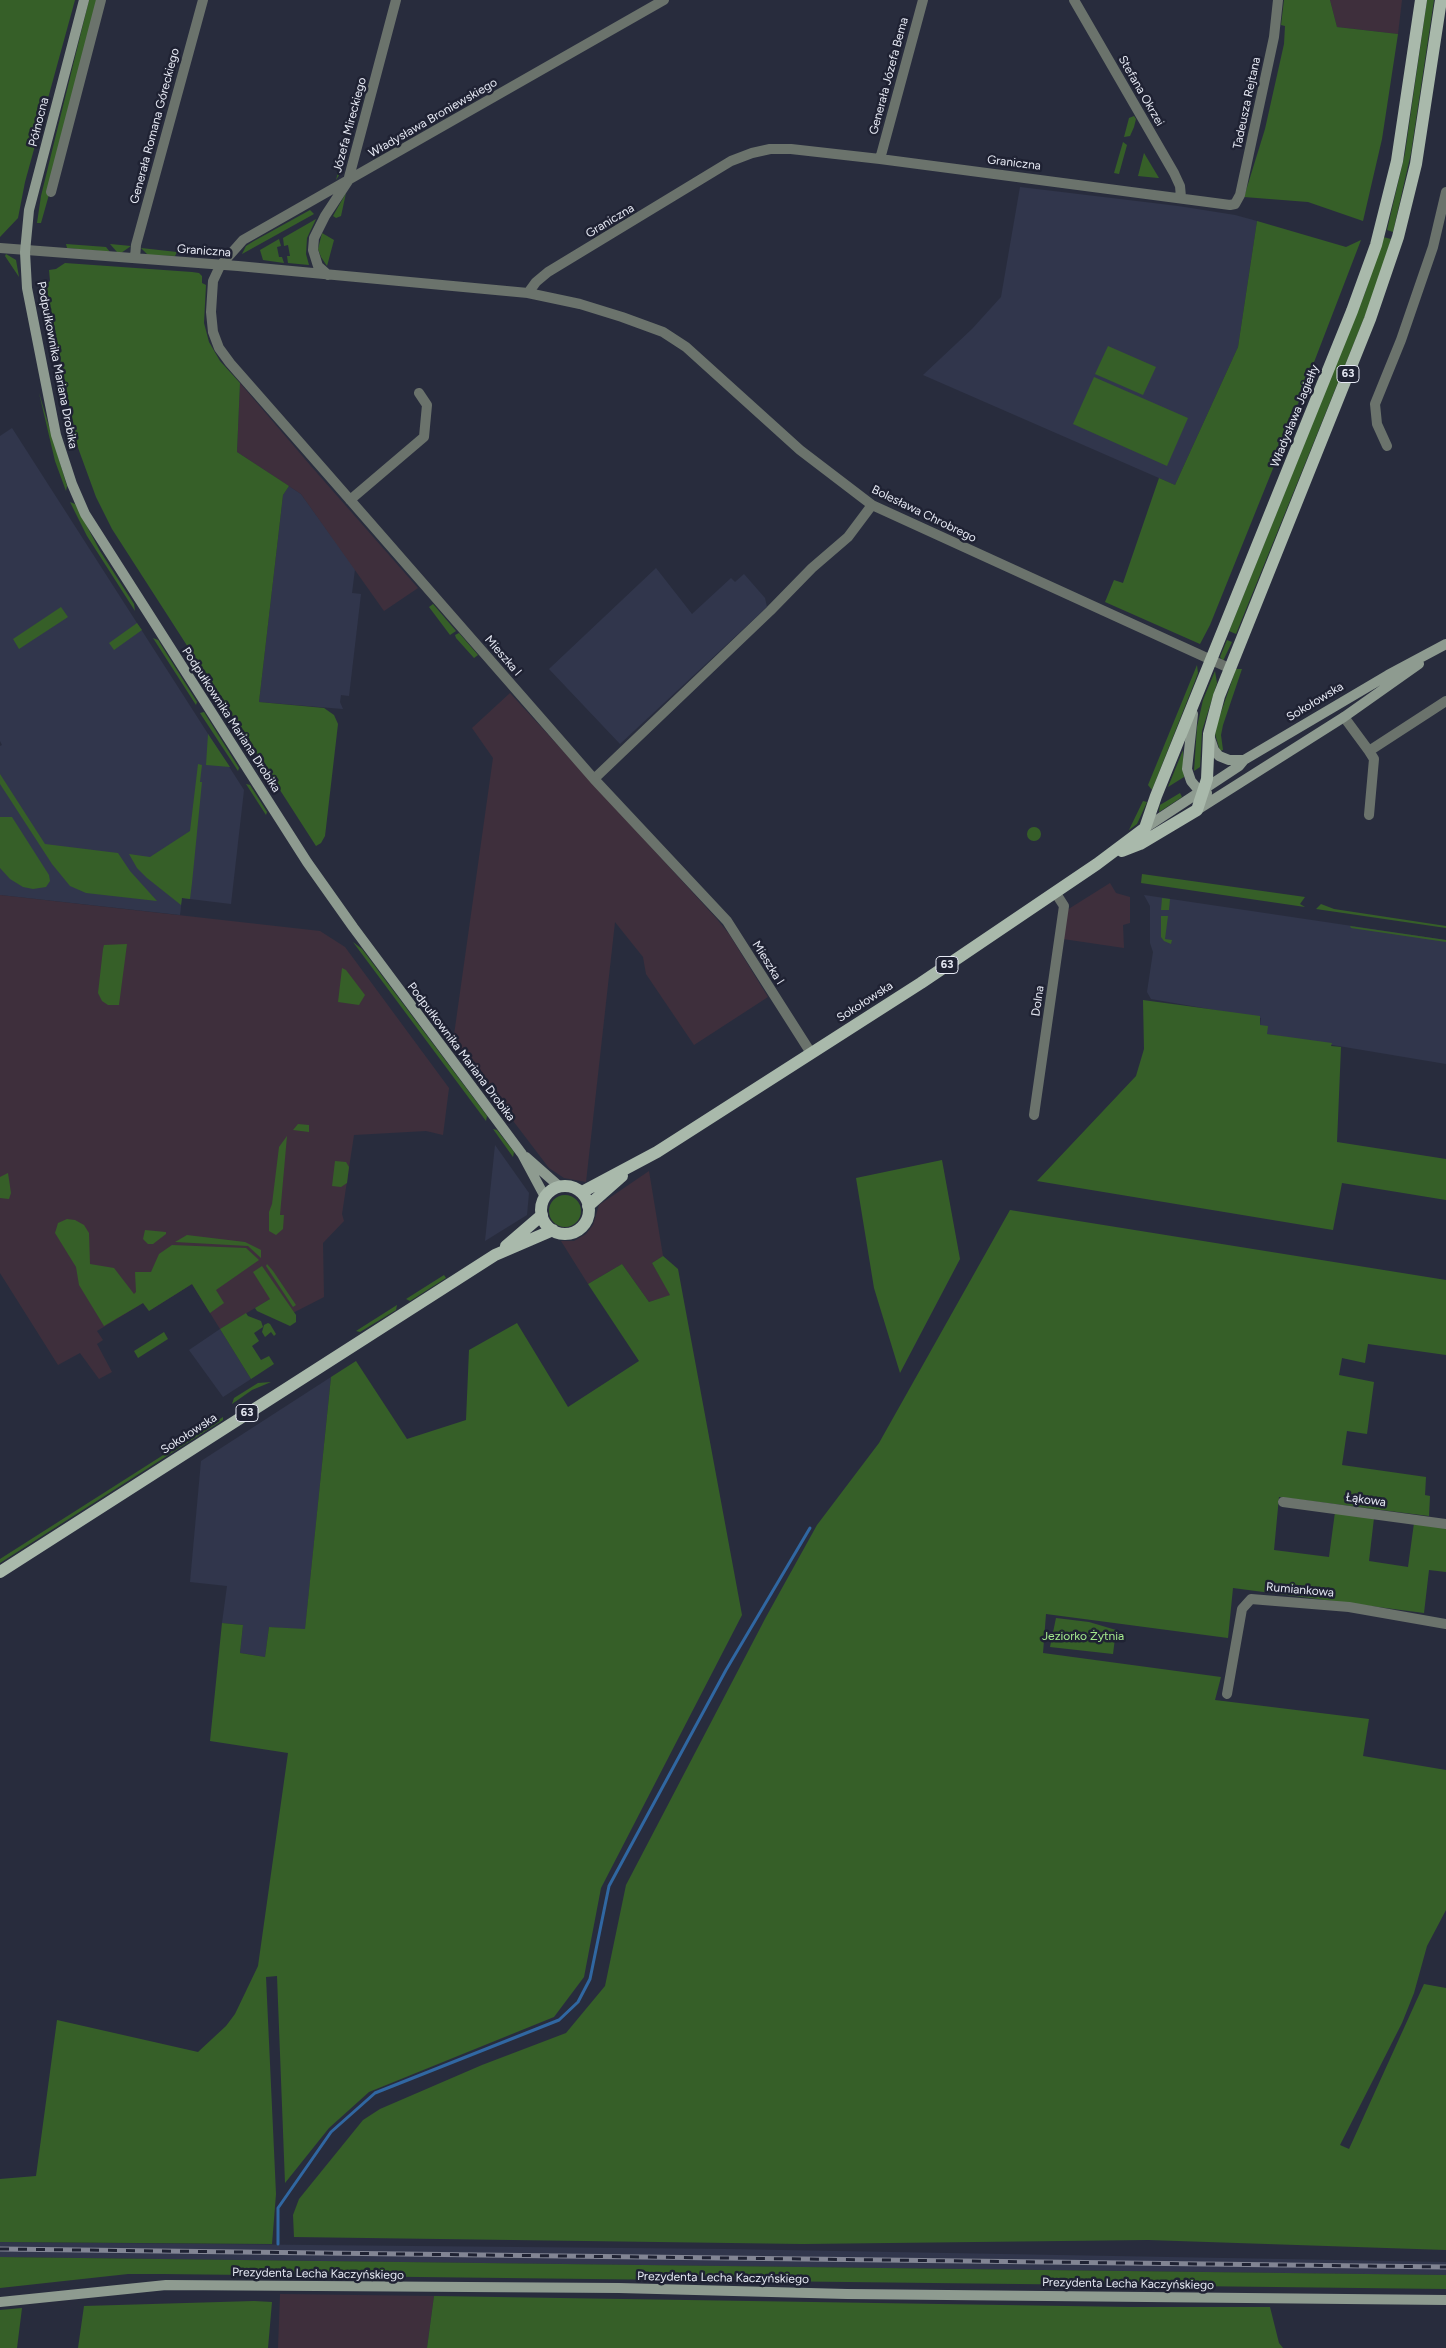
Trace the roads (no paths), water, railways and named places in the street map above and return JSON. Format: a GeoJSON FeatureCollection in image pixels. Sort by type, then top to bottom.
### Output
{"type":"FeatureCollection","features":[{"type":"Feature","properties":{"kind":"main road","name":"Północna"},"geometry":{"type":"LineString","coordinates":[[25,252],[29,210],[84,0]]}},
{"type":"Feature","properties":{"kind":"main road","name":"Władysława Jagiełły"},"geometry":{"type":"LineString","coordinates":[[1145,828],[1194,701],[1352,311],[1376,245],[1397,161],[1421,0]]}},
{"type":"Feature","properties":{"kind":"main road","name":"63"},"geometry":{"type":"LineString","coordinates":[[1197,810],[1207,779],[1209,734],[1216,706],[1370,319],[1396,246],[1416,164],[1441,0]]}},
{"type":"Feature","properties":{"kind":"main road","name":"Podpułkownika Mariana Drobika"},"geometry":{"type":"LineString","coordinates":[[25,252],[27,288],[56,435],[72,484],[85,514],[307,862],[522,1154],[545,1197]]}},
{"type":"Feature","properties":{"kind":"main road","name":"Sokołowska"},"geometry":{"type":"LineString","coordinates":[[1106,858],[1140,844],[1222,795],[1344,717],[1446,644]]}},
{"type":"Feature","properties":{"kind":"main road","name":"Sokołowska"},"geometry":{"type":"LineString","coordinates":[[582,1192],[636,1165],[811,1053],[1056,892],[1106,858],[1145,828],[1239,766],[1244,760],[1388,675],[1446,644]]}},
{"type":"Feature","properties":{"kind":"main road"},"geometry":{"type":"LineString","coordinates":[[1194,701],[1187,769],[1196,787],[1209,794],[1222,795]]}},
{"type":"Feature","properties":{"kind":"main road"},"geometry":{"type":"LineString","coordinates":[[1209,734],[1214,750],[1219,756],[1229,760],[1244,760]]}},
{"type":"Feature","properties":{"kind":"main road","name":"Podpułkownika Mariana Drobika"},"geometry":{"type":"LineString","coordinates":[[522,1154],[560,1187]]}},
{"type":"Feature","properties":{"kind":"main road","name":"Sokołowska"},"geometry":{"type":"LineString","coordinates":[[588,1206],[636,1165]]}},
{"type":"Feature","properties":{"kind":"main road"},"geometry":{"type":"LineString","coordinates":[[553,1230],[547,1226],[542,1215],[545,1197],[560,1187],[569,1187],[582,1192],[588,1206]]}},
{"type":"Feature","properties":{"kind":"main road","name":"63"},"geometry":{"type":"LineString","coordinates":[[553,1230],[564,1234],[579,1229],[586,1220],[588,1206]]}},
{"type":"Feature","properties":{"kind":"main road","name":"Sokołowska"},"geometry":{"type":"LineString","coordinates":[[495,1256],[542,1215]]}},
{"type":"Feature","properties":{"kind":"main road","name":"Sokołowska"},"geometry":{"type":"LineString","coordinates":[[0,1572],[495,1256],[553,1230]]}},
{"type":"Feature","properties":{"kind":"main road","name":"Prezydenta Lecha Kaczyńskiego"},"geometry":{"type":"LineString","coordinates":[[0,2302],[166,2285],[619,2288],[848,2294],[1446,2300]]}},
{"type":"Feature","properties":{"kind":"street"},"geometry":{"type":"LineString","coordinates":[[51,192],[101,0]]}},
{"type":"Feature","properties":{"kind":"street","name":"Generała Romana Góreckiego"},"geometry":{"type":"LineString","coordinates":[[135,258],[138,236],[203,0]]}},
{"type":"Feature","properties":{"kind":"street","name":"Józefa Mireckiego"},"geometry":{"type":"LineString","coordinates":[[328,275],[318,266],[313,250],[314,238],[325,216],[348,181],[396,0]]}},
{"type":"Feature","properties":{"kind":"street","name":"Władysława Broniewskiego"},"geometry":{"type":"LineString","coordinates":[[220,266],[243,240],[664,0]]}},
{"type":"Feature","properties":{"kind":"street","name":"Generała Józefa Bema"},"geometry":{"type":"LineString","coordinates":[[880,159],[923,0]]}},
{"type":"Feature","properties":{"kind":"street","name":"Stefana Okrzei"},"geometry":{"type":"LineString","coordinates":[[1074,0],[1174,173],[1180,186],[1181,197]]}},
{"type":"Feature","properties":{"kind":"street","name":"Tadeusza Rejtana"},"geometry":{"type":"LineString","coordinates":[[1230,205],[1238,202],[1240,195],[1274,37],[1278,0]]}},
{"type":"Feature","properties":{"kind":"street","name":"Graniczna"},"geometry":{"type":"LineString","coordinates":[[0,248],[25,252],[135,258],[528,293],[536,282],[548,272],[731,161],[770,149],[791,149],[880,159],[1181,197],[1230,205]]}},
{"type":"Feature","properties":{"kind":"street"},"geometry":{"type":"LineString","coordinates":[[1388,446],[1377,424],[1375,404],[1401,340],[1433,247],[1446,192]]}},
{"type":"Feature","properties":{"kind":"street","name":"Mieszka I"},"geometry":{"type":"LineString","coordinates":[[220,266],[214,281],[211,312],[213,332],[220,348],[594,779],[727,921],[811,1053]]}},
{"type":"Feature","properties":{"kind":"street","name":"Bolesława Chrobrego"},"geometry":{"type":"LineString","coordinates":[[528,293],[580,304],[663,332],[686,346],[800,450],[872,505],[1230,668]]}},
{"type":"Feature","properties":{"kind":"street"},"geometry":{"type":"LineString","coordinates":[[350,500],[424,437],[427,405],[419,393]]}},
{"type":"Feature","properties":{"kind":"street"},"geometry":{"type":"LineString","coordinates":[[594,779],[770,611],[812,568],[848,537],[872,505]]}},
{"type":"Feature","properties":{"kind":"street"},"geometry":{"type":"LineString","coordinates":[[1369,751],[1446,701]]}},
{"type":"Feature","properties":{"kind":"street"},"geometry":{"type":"LineString","coordinates":[[1344,717],[1374,759],[1369,815]]}},
{"type":"Feature","properties":{"kind":"street","name":"Dolna"},"geometry":{"type":"LineString","coordinates":[[1034,1115],[1064,906],[1056,892]]}},
{"type":"Feature","properties":{"kind":"street","name":"Łąkowa"},"geometry":{"type":"LineString","coordinates":[[1283,1502],[1446,1524]]}},
{"type":"Feature","properties":{"kind":"street","name":"Rumiankowa"},"geometry":{"type":"LineString","coordinates":[[1227,1694],[1242,1609],[1251,1599],[1349,1607],[1446,1624]]}},
{"type":"Feature","properties":{"kind":"waterway"},"geometry":{"type":"LineString","coordinates":[[278,2244],[278,2208],[331,2132],[375,2093],[559,2020],[578,2002],[590,1979],[609,1886],[726,1670],[810,1528]]}},
{"type":"Feature","properties":{"kind":"railway"},"geometry":{"type":"LineString","coordinates":[[0,2249],[1446,2267]]}},
{"type":"Feature","properties":{"kind":"park label","name":"Jeziorko Żytnia"},"geometry":{"type":"Point","coordinates":[1083,1636]}}]}
